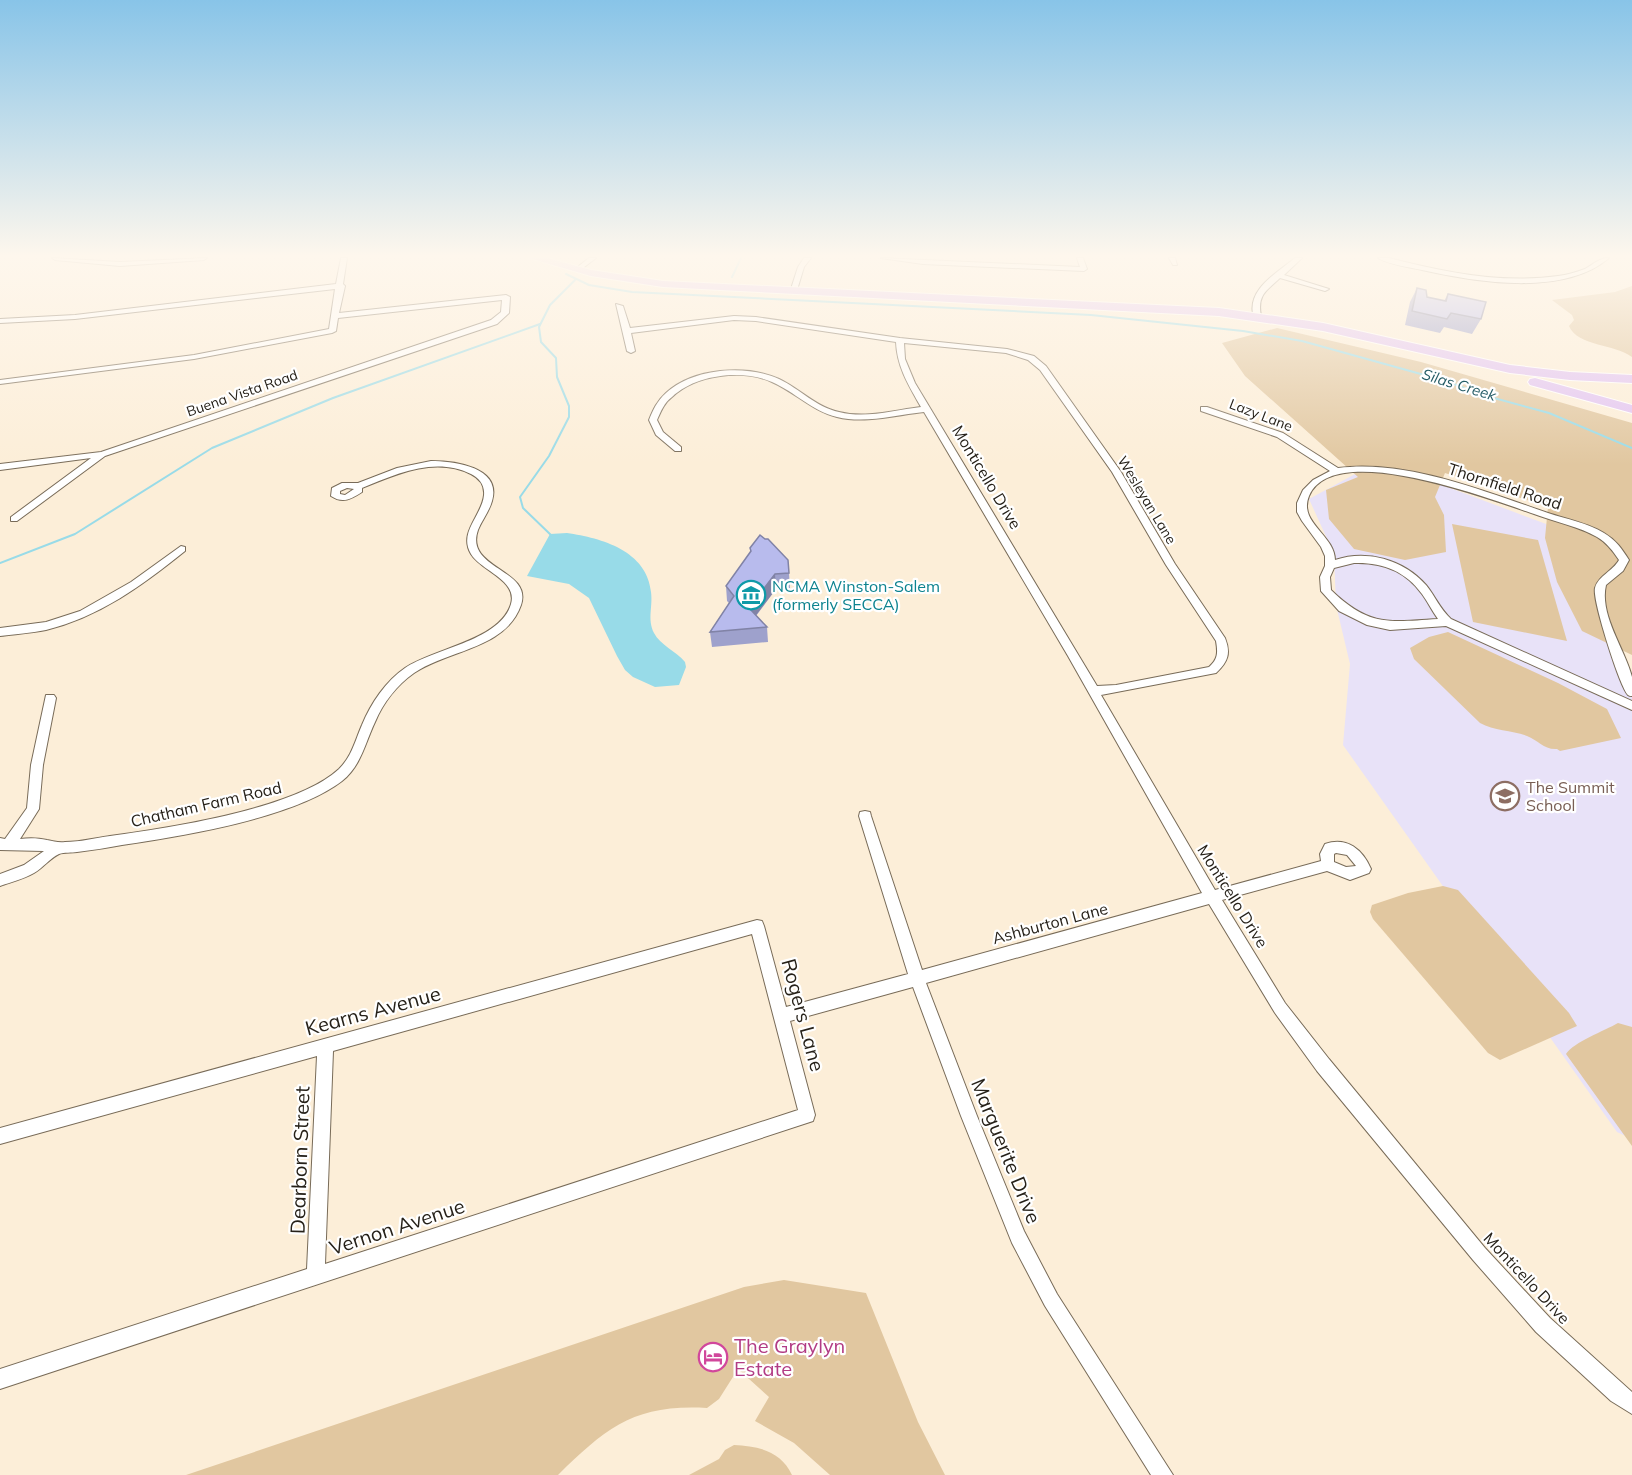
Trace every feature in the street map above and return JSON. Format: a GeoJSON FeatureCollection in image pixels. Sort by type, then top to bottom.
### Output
{"type":"FeatureCollection","features":[{"type":"Feature","properties":{"kind":"main road"},"geometry":{"type":"LineString","coordinates":[[1322,327],[1428,352],[1632,409]]}},
{"type":"Feature","properties":{"kind":"main road"},"geometry":{"type":"LineString","coordinates":[[1352,327],[1518,362],[1561,367],[1632,369]]}},
{"type":"Feature","properties":{"kind":"main road"},"geometry":{"type":"LineString","coordinates":[[1428,352],[1535,372],[1632,379]]}},
{"type":"Feature","properties":{"kind":"street"},"geometry":{"type":"LineString","coordinates":[[0,382],[194,357],[332,331],[333,327]]}},
{"type":"Feature","properties":{"kind":"street","name":"Buena Vista Road"},"geometry":{"type":"LineString","coordinates":[[0,467],[102,454],[480,327]]}},
{"type":"Feature","properties":{"kind":"street"},"geometry":{"type":"LineString","coordinates":[[625,327],[631,351]]}},
{"type":"Feature","properties":{"kind":"street"},"geometry":{"type":"LineString","coordinates":[[626,331],[661,327]]}},
{"type":"Feature","properties":{"kind":"street"},"geometry":{"type":"LineString","coordinates":[[810,327],[900,340]]}},
{"type":"Feature","properties":{"kind":"street","name":"Monticello Drive"},"geometry":{"type":"LineString","coordinates":[[900,340],[901,359],[926,409],[1093,690],[1186,856],[1280,1008],[1323,1065],[1479,1254],[1543,1325],[1618,1394],[1632,1404]]}},
{"type":"Feature","properties":{"kind":"street","name":"Wesleyan Lane"},"geometry":{"type":"LineString","coordinates":[[900,340],[1014,352],[1031,358],[1042,368],[1116,472],[1171,565],[1221,641],[1225,654],[1223,660],[1212,670],[1116,689],[1093,690]]}},
{"type":"Feature","properties":{"kind":"street"},"geometry":{"type":"LineString","coordinates":[[678,449],[659,433],[653,420],[661,400],[697,379],[720,375],[765,377],[782,384],[806,402],[823,411],[842,416],[875,416],[926,409]]}},
{"type":"Feature","properties":{"kind":"street","name":"Lazy Lane"},"geometry":{"type":"LineString","coordinates":[[1204,409],[1280,435],[1336,471]]}},
{"type":"Feature","properties":{"kind":"street"},"geometry":{"type":"LineString","coordinates":[[14,519],[102,454]]}},
{"type":"Feature","properties":{"kind":"street","name":"Chatham Farm Road"},"geometry":{"type":"LineString","coordinates":[[4,844],[47,845],[58,848],[122,840],[197,825],[297,800],[337,779],[356,759],[372,715],[390,689],[409,670],[492,634],[512,615],[518,601],[516,588],[504,575],[480,560],[471,540],[489,494],[487,483],[478,474],[466,467],[424,464],[406,467],[358,486]]}},
{"type":"Feature","properties":{"kind":"street","name":"Thornfield Road"},"geometry":{"type":"LineString","coordinates":[[1447,622],[1390,626],[1356,616],[1338,605],[1326,591],[1325,577],[1330,566],[1328,551],[1302,512],[1306,492],[1316,482],[1336,471],[1358,468],[1424,476],[1576,524],[1605,537],[1621,553],[1624,560],[1619,570],[1603,582],[1600,591],[1612,640],[1632,692]]}},
{"type":"Feature","properties":{"kind":"street"},"geometry":{"type":"LineString","coordinates":[[0,632],[44,626],[101,606],[134,587],[181,549]]}},
{"type":"Feature","properties":{"kind":"street","name":"Thornfield Road"},"geometry":{"type":"LineString","coordinates":[[1330,566],[1348,559],[1368,559],[1402,570],[1424,589],[1434,610],[1447,622],[1632,706]]}},
{"type":"Feature","properties":{"kind":"street"},"geometry":{"type":"LineString","coordinates":[[4,844],[33,809],[37,765],[50,698]]}},
{"type":"Feature","properties":{"kind":"street","name":"Marguerite Drive"},"geometry":{"type":"LineString","coordinates":[[865,816],[917,978],[999,1195],[1033,1268],[1163,1475]]}},
{"type":"Feature","properties":{"kind":"street"},"geometry":{"type":"LineString","coordinates":[[0,880],[29,869],[58,848]]}},
{"type":"Feature","properties":{"kind":"street","name":"Ashburton Lane"},"geometry":{"type":"LineString","coordinates":[[781,1016],[1328,865]]}},
{"type":"Feature","properties":{"kind":"street","name":"Rogers Lane"},"geometry":{"type":"LineString","coordinates":[[758,926],[807,1115]]}},
{"type":"Feature","properties":{"kind":"street","name":"Kearns Avenue"},"geometry":{"type":"LineString","coordinates":[[0,1136],[758,926]]}},
{"type":"Feature","properties":{"kind":"street","name":"Dearborn Street"},"geometry":{"type":"LineString","coordinates":[[316,1277],[325,1046]]}},
{"type":"Feature","properties":{"kind":"street","name":"Vernon Avenue"},"geometry":{"type":"LineString","coordinates":[[0,1379],[807,1115]]}},
{"type":"Feature","properties":{"kind":"shaded area"},"geometry":{"type":"Polygon","coordinates":[[[1569,327],[1632,327],[1632,357],[1616,349],[1588,341],[1573,333],[1569,327]]]}},
{"type":"Feature","properties":{"kind":"shaded area"},"geometry":{"type":"Polygon","coordinates":[[[1277,328],[1421,362],[1632,423],[1632,655],[1582,631],[1557,582],[1545,538],[1548,507],[1445,473],[1435,497],[1444,515],[1446,552],[1405,560],[1354,549],[1329,519],[1326,490],[1358,477],[1245,376],[1222,343],[1277,328]]]}},
{"type":"Feature","properties":{"kind":"shaded area","name":"The Summit School"},"geometry":{"type":"Polygon","coordinates":[[[1357,473],[1442,485],[1589,540],[1632,687],[1632,1139],[1617,1132],[1343,745],[1350,664],[1336,605],[1334,554],[1309,499],[1357,473]]]}},
{"type":"Feature","properties":{"kind":"shaded area"},"geometry":{"type":"Polygon","coordinates":[[[1452,524],[1538,540],[1567,641],[1473,622],[1452,524]]]}},
{"type":"Feature","properties":{"kind":"shaded area"},"geometry":{"type":"Polygon","coordinates":[[[1448,632],[1558,683],[1607,709],[1621,738],[1560,751],[1527,736],[1491,728],[1480,723],[1414,659],[1410,648],[1429,637],[1448,632]]]}},
{"type":"Feature","properties":{"kind":"shaded area"},"geometry":{"type":"Polygon","coordinates":[[[1443,886],[1458,890],[1569,1013],[1577,1026],[1500,1060],[1488,1053],[1373,919],[1370,912],[1372,905],[1408,893],[1443,886]]]}},
{"type":"Feature","properties":{"kind":"shaded area"},"geometry":{"type":"Polygon","coordinates":[[[1618,1023],[1632,1027],[1632,1146],[1566,1054],[1582,1041],[1618,1023]]]}},
{"type":"Feature","properties":{"kind":"shaded area","name":"The Graylyn Estate"},"geometry":{"type":"Polygon","coordinates":[[[784,1280],[866,1293],[918,1422],[945,1475],[830,1475],[794,1443],[755,1421],[769,1397],[738,1369],[719,1399],[707,1408],[660,1410],[624,1422],[592,1444],[558,1475],[186,1475],[744,1287],[784,1280]]]}},
{"type":"Feature","properties":{"kind":"shaded area"},"geometry":{"type":"Polygon","coordinates":[[[734,1445],[768,1451],[782,1460],[792,1475],[689,1475],[719,1459],[725,1450],[734,1445]]]}},
{"type":"Feature","properties":{"kind":"water"},"geometry":{"type":"Polygon","coordinates":[[[567,533],[608,543],[621,549],[641,566],[648,578],[651,592],[651,623],[654,633],[685,662],[686,667],[679,685],[655,687],[633,677],[625,670],[617,656],[589,598],[569,584],[527,576],[550,534],[567,533]]]}},
{"type":"Feature","properties":{"kind":"building","name":"NCMA Winston-Salem (formerly SECCA)"},"geometry":{"type":"Polygon","coordinates":[[[760,535],[768,539],[788,560],[789,573],[775,574],[749,608],[767,627],[710,632],[734,596],[726,586],[760,535]]]}},
{"type":"Feature","properties":{"kind":"waterway"},"geometry":{"type":"LineString","coordinates":[[0,563],[75,534],[212,448],[333,398],[532,327]]}},
{"type":"Feature","properties":{"kind":"waterway"},"geometry":{"type":"LineString","coordinates":[[539,327],[541,342],[556,358],[557,377],[569,406],[569,417],[549,456],[520,497],[523,508],[553,537]]}},
{"type":"Feature","properties":{"kind":"waterway","name":"Silas Creek"},"geometry":{"type":"LineString","coordinates":[[1203,327],[1302,341],[1446,381],[1483,395],[1549,413],[1632,448]]}},
{"type":"Feature","properties":{"kind":"place","name":"NCMA Winston-Salem (formerly SECCA)"},"geometry":{"type":"Point","coordinates":[751,595]}},
{"type":"Feature","properties":{"kind":"place","name":"The Summit School"},"geometry":{"type":"Point","coordinates":[1505,796]}},
{"type":"Feature","properties":{"kind":"place","name":"The Graylyn Estate"},"geometry":{"type":"Point","coordinates":[713,1357]}}]}
